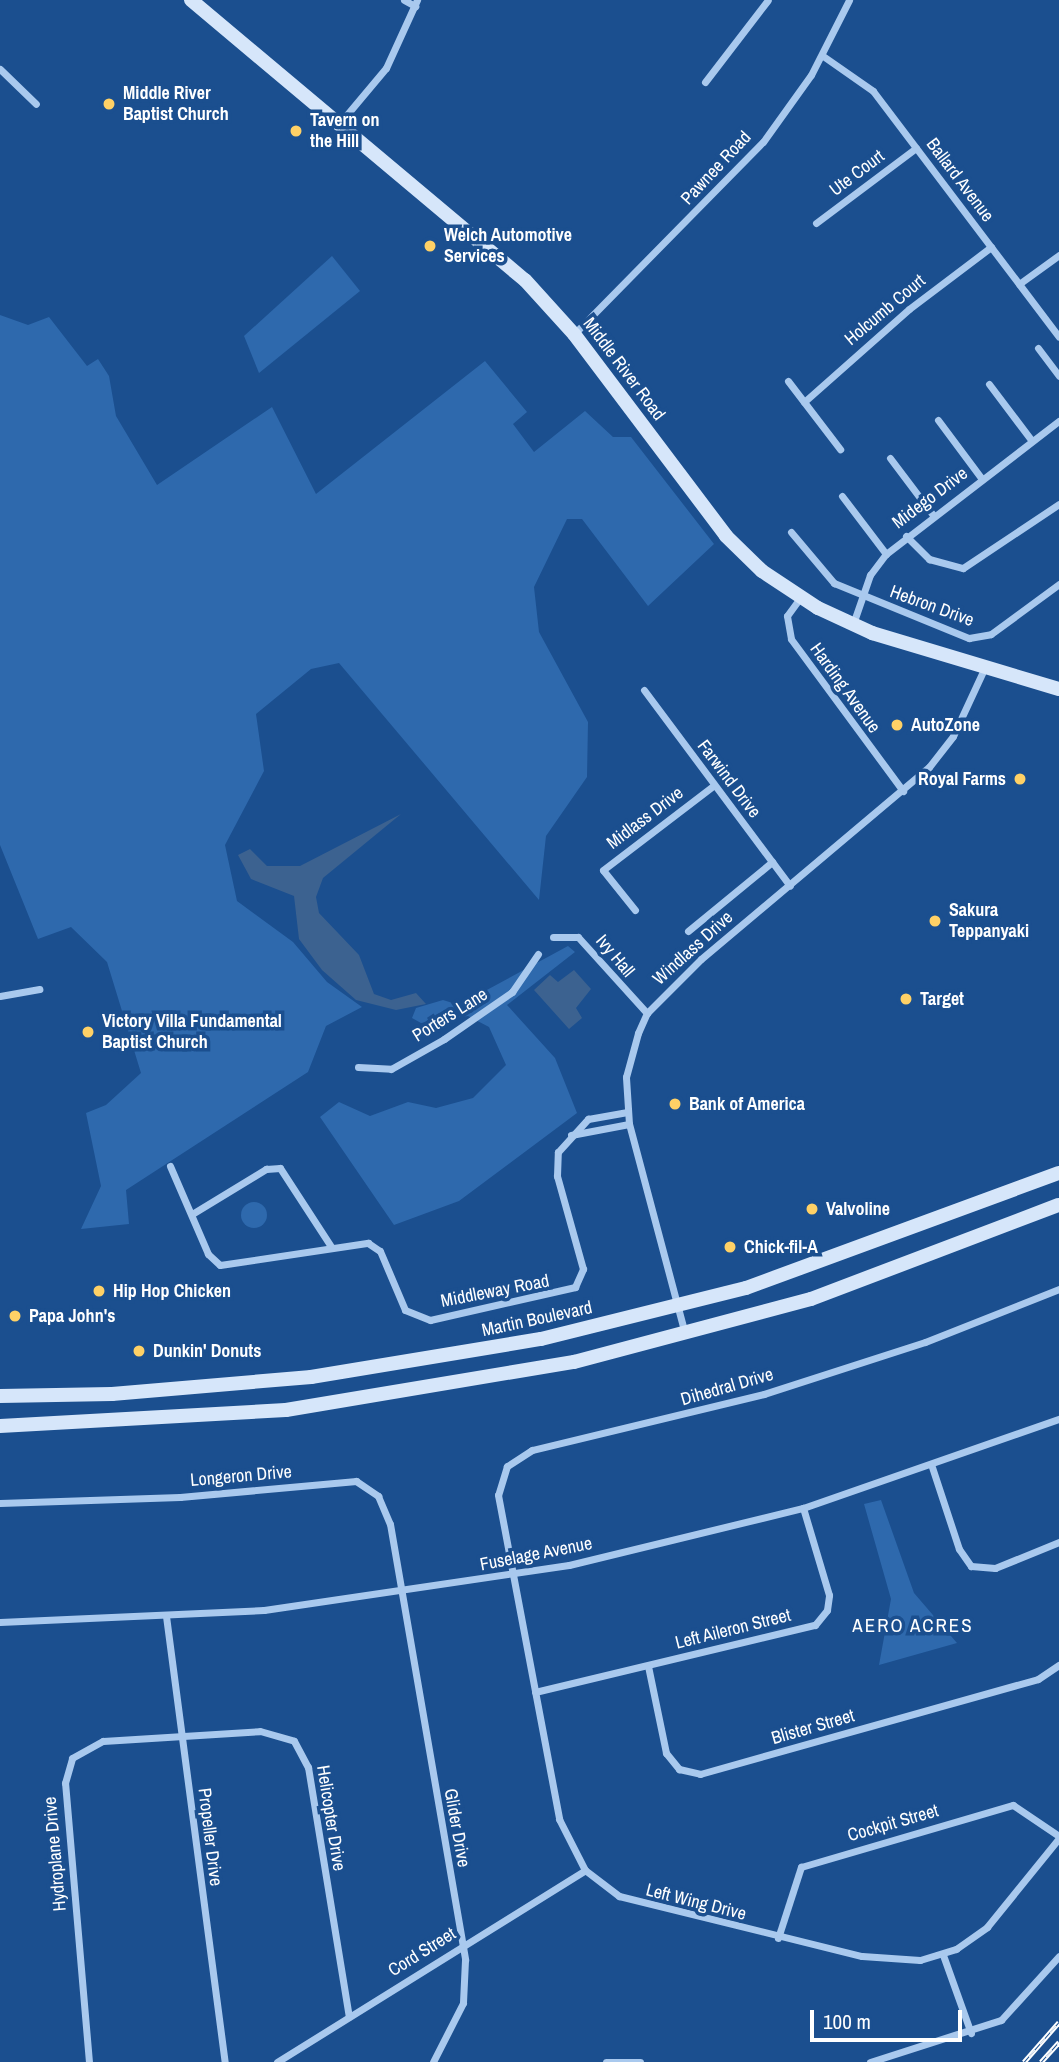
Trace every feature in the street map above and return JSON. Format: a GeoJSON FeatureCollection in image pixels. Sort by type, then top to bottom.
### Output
{"type":"FeatureCollection","features":[{"type":"Feature","properties":{"kind":"main road","name":"Middle River Road"},"geometry":{"type":"LineString","coordinates":[[191,0],[502,258],[574,334],[726,537],[800,598],[852,625],[1059,689]]}},
{"type":"Feature","properties":{"kind":"main road","name":"Martin Boulevard"},"geometry":{"type":"LineString","coordinates":[[0,1396],[125,1393],[312,1377],[429,1361],[679,1306],[852,1254],[1059,1173]]}},
{"type":"Feature","properties":{"kind":"main road"},"geometry":{"type":"LineString","coordinates":[[0,1426],[214,1417],[368,1400],[686,1336],[858,1283],[1059,1205]]}},
{"type":"Feature","properties":{"kind":"street"},"geometry":{"type":"LineString","coordinates":[[340,124],[386,68],[416,3],[404,0]]}},
{"type":"Feature","properties":{"kind":"street"},"geometry":{"type":"LineString","coordinates":[[705,82],[768,0]]}},
{"type":"Feature","properties":{"kind":"street","name":"Pawnee Road"},"geometry":{"type":"LineString","coordinates":[[574,334],[762,142],[823,56],[849,0]]}},
{"type":"Feature","properties":{"kind":"street","name":"Ballard Avenue"},"geometry":{"type":"LineString","coordinates":[[823,56],[868,86],[1059,337]]}},
{"type":"Feature","properties":{"kind":"street"},"geometry":{"type":"LineString","coordinates":[[0,69],[36,104]]}},
{"type":"Feature","properties":{"kind":"street","name":"Ute Court"},"geometry":{"type":"LineString","coordinates":[[816,223],[916,148]]}},
{"type":"Feature","properties":{"kind":"street","name":"Holcumb Court"},"geometry":{"type":"LineString","coordinates":[[804,402],[909,309],[991,247]]}},
{"type":"Feature","properties":{"kind":"street"},"geometry":{"type":"LineString","coordinates":[[1019,284],[1059,255]]}},
{"type":"Feature","properties":{"kind":"street"},"geometry":{"type":"LineString","coordinates":[[1038,348],[1059,376]]}},
{"type":"Feature","properties":{"kind":"street"},"geometry":{"type":"LineString","coordinates":[[788,382],[839,449]]}},
{"type":"Feature","properties":{"kind":"street"},"geometry":{"type":"LineString","coordinates":[[989,384],[1032,441]]}},
{"type":"Feature","properties":{"kind":"street"},"geometry":{"type":"LineString","coordinates":[[938,420],[982,478]]}},
{"type":"Feature","properties":{"kind":"street","name":"Midego Drive"},"geometry":{"type":"LineString","coordinates":[[852,625],[863,597],[886,554],[933,515],[1059,421]]}},
{"type":"Feature","properties":{"kind":"street"},"geometry":{"type":"LineString","coordinates":[[890,458],[933,515]]}},
{"type":"Feature","properties":{"kind":"street"},"geometry":{"type":"LineString","coordinates":[[842,496],[886,554]]}},
{"type":"Feature","properties":{"kind":"street"},"geometry":{"type":"LineString","coordinates":[[906,537],[929,559],[963,568],[1059,504]]}},
{"type":"Feature","properties":{"kind":"street"},"geometry":{"type":"LineString","coordinates":[[791,532],[828,579],[863,597]]}},
{"type":"Feature","properties":{"kind":"street","name":"Hebron Drive"},"geometry":{"type":"LineString","coordinates":[[863,597],[978,639],[1059,584]]}},
{"type":"Feature","properties":{"kind":"street","name":"Harding Avenue"},"geometry":{"type":"LineString","coordinates":[[800,598],[787,616],[791,639],[903,791]]}},
{"type":"Feature","properties":{"kind":"street","name":"Windlass Drive"},"geometry":{"type":"LineString","coordinates":[[647,1013],[790,886],[903,791],[953,736],[985,667]]}},
{"type":"Feature","properties":{"kind":"street","name":"Farwind Drive"},"geometry":{"type":"LineString","coordinates":[[645,691],[713,786],[790,886]]}},
{"type":"Feature","properties":{"kind":"street","name":"Midlass Drive"},"geometry":{"type":"LineString","coordinates":[[635,910],[603,870],[713,786]]}},
{"type":"Feature","properties":{"kind":"street"},"geometry":{"type":"LineString","coordinates":[[688,931],[772,862]]}},
{"type":"Feature","properties":{"kind":"street","name":"Ivy Hall"},"geometry":{"type":"LineString","coordinates":[[553,937],[578,937],[647,1013]]}},
{"type":"Feature","properties":{"kind":"street","name":"Porters Lane"},"geometry":{"type":"LineString","coordinates":[[358,1067],[391,1069],[444,1039],[512,992],[538,954]]}},
{"type":"Feature","properties":{"kind":"street"},"geometry":{"type":"LineString","coordinates":[[0,996],[39,989]]}},
{"type":"Feature","properties":{"kind":"street"},"geometry":{"type":"LineString","coordinates":[[647,1013],[626,1077],[627,1112],[686,1336]]}},
{"type":"Feature","properties":{"kind":"street"},"geometry":{"type":"LineString","coordinates":[[571,1136],[588,1119],[627,1112]]}},
{"type":"Feature","properties":{"kind":"street"},"geometry":{"type":"LineString","coordinates":[[571,1136],[629,1124]]}},
{"type":"Feature","properties":{"kind":"street","name":"Middleway Road"},"geometry":{"type":"LineString","coordinates":[[192,1214],[208,1254],[220,1265],[332,1248],[351,1242],[374,1246],[405,1310],[422,1320],[569,1291],[584,1274],[556,1167],[571,1136]]}},
{"type":"Feature","properties":{"kind":"street"},"geometry":{"type":"LineString","coordinates":[[170,1166],[192,1214],[266,1169],[280,1168],[332,1248]]}},
{"type":"Feature","properties":{"kind":"street","name":"Dihedral Drive"},"geometry":{"type":"LineString","coordinates":[[513,1575],[499,1487],[507,1466],[523,1454],[764,1394],[925,1342],[1059,1289]]}},
{"type":"Feature","properties":{"kind":"street","name":"Fuselage Avenue"},"geometry":{"type":"LineString","coordinates":[[0,1622],[166,1616],[400,1594],[513,1575],[660,1546],[803,1508],[932,1467],[1059,1419]]}},
{"type":"Feature","properties":{"kind":"street"},"geometry":{"type":"LineString","coordinates":[[932,1467],[959,1549],[971,1566],[995,1568],[1059,1542]]}},
{"type":"Feature","properties":{"kind":"street","name":"Longeron Drive"},"geometry":{"type":"LineString","coordinates":[[0,1503],[180,1497],[356,1481],[378,1496],[387,1513],[400,1594]]}},
{"type":"Feature","properties":{"kind":"street","name":"Left Aileron Street"},"geometry":{"type":"LineString","coordinates":[[535,1692],[820,1621],[829,1595],[803,1508]]}},
{"type":"Feature","properties":{"kind":"street","name":"Left Wing Drive"},"geometry":{"type":"LineString","coordinates":[[513,1575],[559,1819],[585,1870],[618,1896],[646,1907],[887,1961],[943,1955]]}},
{"type":"Feature","properties":{"kind":"street","name":"Glider Drive"},"geometry":{"type":"LineString","coordinates":[[400,1594],[463,1945],[463,2003],[433,2062]]}},
{"type":"Feature","properties":{"kind":"street","name":"Propeller Drive"},"geometry":{"type":"LineString","coordinates":[[166,1616],[225,2062]]}},
{"type":"Feature","properties":{"kind":"street","name":"Blister Street"},"geometry":{"type":"LineString","coordinates":[[648,1666],[666,1753],[679,1769],[700,1774],[1038,1679],[1059,1665]]}},
{"type":"Feature","properties":{"kind":"street","name":"Helicopter Drive"},"geometry":{"type":"LineString","coordinates":[[181,1736],[274,1731],[301,1749],[349,2017]]}},
{"type":"Feature","properties":{"kind":"street","name":"Hydroplane Drive"},"geometry":{"type":"LineString","coordinates":[[89,2062],[68,1768],[93,1743],[181,1736]]}},
{"type":"Feature","properties":{"kind":"street","name":"Cockpit Street"},"geometry":{"type":"LineString","coordinates":[[778,1938],[792,1876],[807,1864],[1013,1805],[1059,1837]]}},
{"type":"Feature","properties":{"kind":"street"},"geometry":{"type":"LineString","coordinates":[[971,2033],[943,1955],[987,1927],[1059,1837]]}},
{"type":"Feature","properties":{"kind":"street","name":"Cord Street"},"geometry":{"type":"LineString","coordinates":[[277,2062],[585,1870]]}},
{"type":"Feature","properties":{"kind":"street"},"geometry":{"type":"LineString","coordinates":[[870,2062],[971,2033],[1010,2014],[1059,1956]]}},
{"type":"Feature","properties":{"kind":"street"},"geometry":{"type":"LineString","coordinates":[[606,2062],[640,2062]]}},
{"type":"Feature","properties":{"kind":"shaded area"},"geometry":{"type":"Polygon","coordinates":[[[332,256],[360,291],[259,373],[244,336],[332,256]]]}},
{"type":"Feature","properties":{"kind":"shaded area"},"geometry":{"type":"Polygon","coordinates":[[[0,315],[28,325],[49,317],[87,366],[98,359],[109,376],[116,416],[157,485],[272,407],[316,494],[485,361],[527,412],[513,424],[534,452],[585,411],[613,437],[631,437],[714,544],[648,606],[582,519],[567,519],[534,587],[539,632],[588,722],[587,777],[546,836],[539,900],[339,663],[311,669],[256,714],[264,771],[225,845],[237,901],[293,942],[327,982],[362,1007],[326,1026],[308,1072],[126,1190],[129,1224],[81,1229],[101,1186],[86,1113],[106,1105],[141,1073],[107,962],[71,927],[38,939],[0,845],[0,315]]]}},
{"type":"Feature","properties":{"kind":"shaded area"},"geometry":{"type":"Polygon","coordinates":[[[401,814],[323,878],[316,897],[319,913],[359,955],[374,994],[391,1000],[416,993],[426,1004],[396,1010],[356,1000],[322,970],[299,939],[294,896],[251,879],[238,855],[250,849],[267,866],[300,866],[401,814]]]}},
{"type":"Feature","properties":{"kind":"shaded area"},"geometry":{"type":"Polygon","coordinates":[[[568,946],[575,952],[507,1005],[555,1058],[577,1113],[459,1201],[394,1225],[320,1117],[339,1102],[370,1116],[408,1102],[436,1108],[473,1098],[506,1065],[489,1027],[468,1016],[421,1023],[412,1018],[416,1008],[443,1000],[459,1005],[568,946]]]}},
{"type":"Feature","properties":{"kind":"shaded area"},"geometry":{"type":"Polygon","coordinates":[[[574,970],[591,989],[576,1008],[582,1018],[569,1029],[534,990],[550,975],[558,982],[574,970]]]}},
{"type":"Feature","properties":{"kind":"shaded area"},"geometry":{"type":"Polygon","coordinates":[[[254,1202],[263,1206],[267,1215],[263,1224],[254,1228],[245,1224],[241,1215],[245,1206],[254,1202]]]}},
{"type":"Feature","properties":{"kind":"shaded area"},"geometry":{"type":"Polygon","coordinates":[[[881,1500],[914,1593],[957,1643],[879,1665],[891,1599],[864,1504],[881,1500]]]}},
{"type":"Feature","properties":{"kind":"railway"},"geometry":{"type":"LineString","coordinates":[[1024,2062],[1059,2022]]}},
{"type":"Feature","properties":{"kind":"railway"},"geometry":{"type":"LineString","coordinates":[[1041,2062],[1059,2042]]}},
{"type":"Feature","properties":{"kind":"place","name":"Middle River Baptist Church"},"geometry":{"type":"Point","coordinates":[109,104]}},
{"type":"Feature","properties":{"kind":"place","name":"Tavern on the Hill"},"geometry":{"type":"Point","coordinates":[296,131]}},
{"type":"Feature","properties":{"kind":"place","name":"Welch Automotive Services"},"geometry":{"type":"Point","coordinates":[430,246]}},
{"type":"Feature","properties":{"kind":"place","name":"AutoZone"},"geometry":{"type":"Point","coordinates":[897,725]}},
{"type":"Feature","properties":{"kind":"place","name":"Royal Farms"},"geometry":{"type":"Point","coordinates":[1020,779]}},
{"type":"Feature","properties":{"kind":"place","name":"Sakura Teppanyaki"},"geometry":{"type":"Point","coordinates":[935,921]}},
{"type":"Feature","properties":{"kind":"place","name":"Target"},"geometry":{"type":"Point","coordinates":[906,999]}},
{"type":"Feature","properties":{"kind":"place","name":"Victory Villa Fundamental Baptist Church"},"geometry":{"type":"Point","coordinates":[88,1032]}},
{"type":"Feature","properties":{"kind":"place","name":"Bank of America"},"geometry":{"type":"Point","coordinates":[675,1104]}},
{"type":"Feature","properties":{"kind":"place","name":"Valvoline"},"geometry":{"type":"Point","coordinates":[812,1209]}},
{"type":"Feature","properties":{"kind":"place","name":"Chick-fil-A"},"geometry":{"type":"Point","coordinates":[730,1247]}},
{"type":"Feature","properties":{"kind":"place","name":"Hip Hop Chicken"},"geometry":{"type":"Point","coordinates":[99,1291]}},
{"type":"Feature","properties":{"kind":"place","name":"Papa John's"},"geometry":{"type":"Point","coordinates":[15,1316]}},
{"type":"Feature","properties":{"kind":"place","name":"Dunkin' Donuts"},"geometry":{"type":"Point","coordinates":[139,1351]}},
{"type":"Feature","properties":{"kind":"district","name":"AERO ACRES"},"geometry":{"type":"Point","coordinates":[913,1626]}}]}
